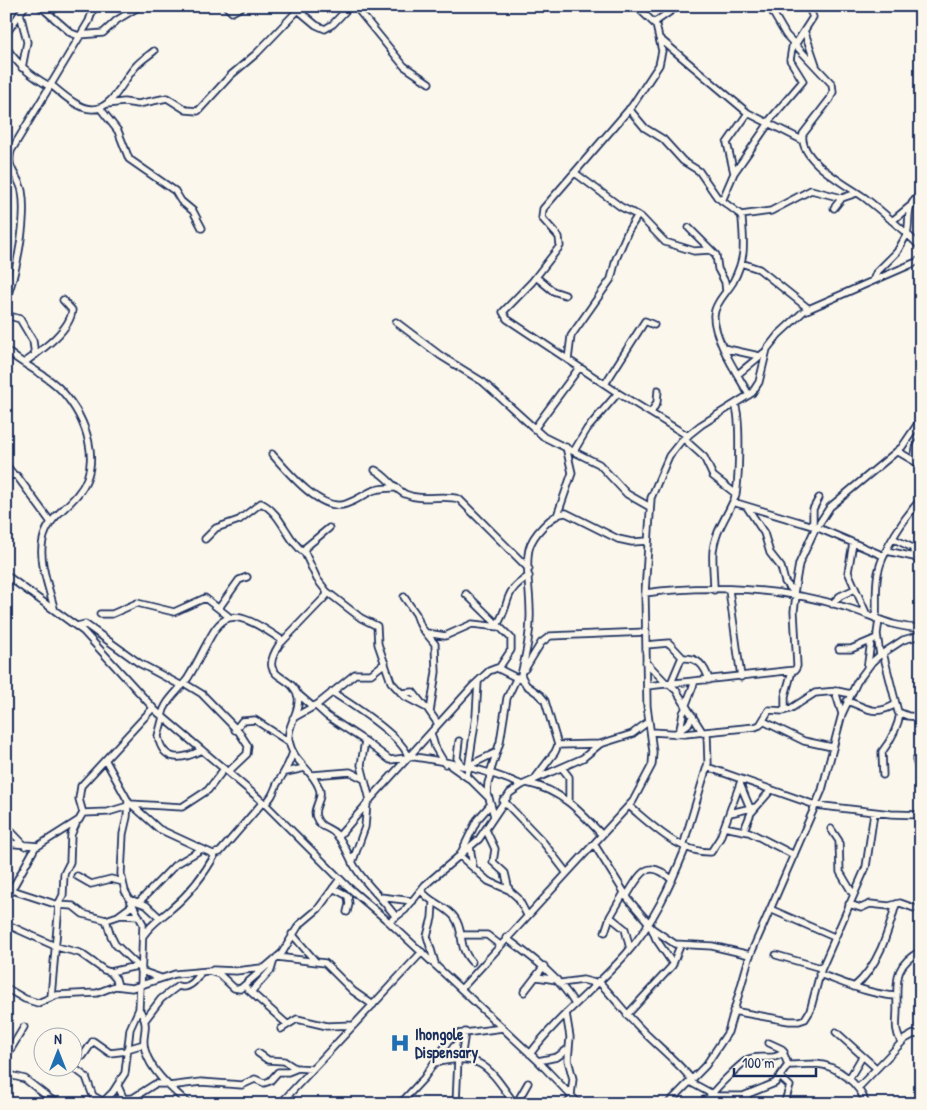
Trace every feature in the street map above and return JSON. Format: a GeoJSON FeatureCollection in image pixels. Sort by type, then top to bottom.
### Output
{"type":"FeatureCollection","features":[{"type":"Feature","properties":{"kind":"street"},"geometry":{"type":"LineString","coordinates":[[40,6],[71,33],[80,35],[103,33],[117,20],[140,6]]}},
{"type":"Feature","properties":{"kind":"street"},"geometry":{"type":"LineString","coordinates":[[47,12],[61,6]]}},
{"type":"Feature","properties":{"kind":"street"},"geometry":{"type":"LineString","coordinates":[[6,299],[19,245],[23,204],[22,190],[8,164],[9,159],[15,142],[89,21],[94,6]]}},
{"type":"Feature","properties":{"kind":"street"},"geometry":{"type":"LineString","coordinates":[[226,6],[232,12],[243,6]]}},
{"type":"Feature","properties":{"kind":"street"},"geometry":{"type":"LineString","coordinates":[[107,104],[124,102],[138,104],[167,98],[186,110],[198,111],[231,75],[257,53],[300,8],[316,26],[325,29],[333,24],[350,6]]}},
{"type":"Feature","properties":{"kind":"street"},"geometry":{"type":"LineString","coordinates":[[354,6],[404,66],[429,83]]}},
{"type":"Feature","properties":{"kind":"street"},"geometry":{"type":"LineString","coordinates":[[636,6],[655,22],[662,51],[659,65],[629,109],[543,208],[542,218],[561,242],[557,252],[536,277],[504,308],[504,314],[507,319],[579,368],[686,437],[704,457],[713,476],[736,494]]}},
{"type":"Feature","properties":{"kind":"street"},"geometry":{"type":"LineString","coordinates":[[655,22],[678,6]]}},
{"type":"Feature","properties":{"kind":"street"},"geometry":{"type":"LineString","coordinates":[[769,6],[779,26],[832,84],[833,92],[806,129],[802,140]]}},
{"type":"Feature","properties":{"kind":"street"},"geometry":{"type":"LineString","coordinates":[[722,202],[734,173],[768,123],[803,81],[791,63],[794,43],[805,33],[813,17],[808,6]]}},
{"type":"Feature","properties":{"kind":"street"},"geometry":{"type":"LineString","coordinates":[[6,34],[24,7]]}},
{"type":"Feature","properties":{"kind":"street"},"geometry":{"type":"LineString","coordinates":[[20,13],[27,42],[22,68]]}},
{"type":"Feature","properties":{"kind":"street"},"geometry":{"type":"LineString","coordinates":[[805,33],[816,65]]}},
{"type":"Feature","properties":{"kind":"street"},"geometry":{"type":"LineString","coordinates":[[659,38],[748,113],[802,140],[807,151],[821,167],[857,193],[921,247]]}},
{"type":"Feature","properties":{"kind":"street"},"geometry":{"type":"LineString","coordinates":[[6,47],[22,68],[33,77],[88,109],[100,108],[107,104],[136,66],[154,51]]}},
{"type":"Feature","properties":{"kind":"street"},"geometry":{"type":"LineString","coordinates":[[100,108],[118,131],[129,159],[174,190],[181,202],[193,211],[202,228]]}},
{"type":"Feature","properties":{"kind":"street"},"geometry":{"type":"LineString","coordinates":[[629,109],[645,128],[664,139],[683,161],[699,171],[722,202],[741,215],[772,210],[811,190],[842,198],[857,193]]}},
{"type":"Feature","properties":{"kind":"street"},"geometry":{"type":"LineString","coordinates":[[734,173],[727,143],[748,113]]}},
{"type":"Feature","properties":{"kind":"street"},"geometry":{"type":"LineString","coordinates":[[575,173],[621,207],[638,216],[666,242],[694,251],[711,250]]}},
{"type":"Feature","properties":{"kind":"street"},"geometry":{"type":"LineString","coordinates":[[892,221],[921,195]]}},
{"type":"Feature","properties":{"kind":"street"},"geometry":{"type":"LineString","coordinates":[[834,208],[842,198]]}},
{"type":"Feature","properties":{"kind":"street"},"geometry":{"type":"LineString","coordinates":[[873,281],[876,273],[897,252],[907,234],[909,207]]}},
{"type":"Feature","properties":{"kind":"street"},"geometry":{"type":"LineString","coordinates":[[741,215],[745,252],[714,313],[717,334],[749,395]]}},
{"type":"Feature","properties":{"kind":"street"},"geometry":{"type":"LineString","coordinates":[[568,360],[572,336],[611,278],[616,259],[628,231],[638,216]]}},
{"type":"Feature","properties":{"kind":"street"},"geometry":{"type":"LineString","coordinates":[[689,228],[717,258],[718,269],[726,282],[726,292]]}},
{"type":"Feature","properties":{"kind":"street"},"geometry":{"type":"LineString","coordinates":[[738,374],[767,349],[778,335],[809,309],[921,260]]}},
{"type":"Feature","properties":{"kind":"street"},"geometry":{"type":"LineString","coordinates":[[741,263],[759,269],[809,309]]}},
{"type":"Feature","properties":{"kind":"street"},"geometry":{"type":"LineString","coordinates":[[536,277],[553,291],[565,295]]}},
{"type":"Feature","properties":{"kind":"street"},"geometry":{"type":"LineString","coordinates":[[24,363],[52,341],[72,315],[72,307],[63,300]]}},
{"type":"Feature","properties":{"kind":"street"},"geometry":{"type":"LineString","coordinates":[[6,315],[20,319],[33,341],[35,355]]}},
{"type":"Feature","properties":{"kind":"street"},"geometry":{"type":"LineString","coordinates":[[605,384],[646,321],[654,325]]}},
{"type":"Feature","properties":{"kind":"street"},"geometry":{"type":"LineString","coordinates":[[396,322],[441,356],[483,382],[534,429],[599,464],[627,494],[650,507]]}},
{"type":"Feature","properties":{"kind":"street"},"geometry":{"type":"LineString","coordinates":[[723,348],[759,356]]}},
{"type":"Feature","properties":{"kind":"street"},"geometry":{"type":"LineString","coordinates":[[461,989],[566,872],[629,806],[652,765],[653,752],[649,721],[646,662],[646,593],[650,507],[654,486],[669,456],[686,437],[749,395],[759,382],[767,349]]}},
{"type":"Feature","properties":{"kind":"street"},"geometry":{"type":"LineString","coordinates":[[6,350],[42,374],[63,392],[87,430],[90,442],[86,480],[78,494],[50,521],[42,541],[42,552],[54,608]]}},
{"type":"Feature","properties":{"kind":"street"},"geometry":{"type":"LineString","coordinates":[[534,429],[579,368]]}},
{"type":"Feature","properties":{"kind":"street"},"geometry":{"type":"LineString","coordinates":[[652,414],[657,402],[658,390]]}},
{"type":"Feature","properties":{"kind":"street"},"geometry":{"type":"LineString","coordinates":[[574,451],[587,429],[618,393]]}},
{"type":"Feature","properties":{"kind":"street"},"geometry":{"type":"LineString","coordinates":[[714,590],[713,551],[726,514],[736,494],[738,421],[736,405]]}},
{"type":"Feature","properties":{"kind":"street"},"geometry":{"type":"LineString","coordinates":[[785,710],[785,696],[792,671],[797,666],[794,610],[799,564],[815,527],[830,507],[897,451],[921,419]]}},
{"type":"Feature","properties":{"kind":"street"},"geometry":{"type":"LineString","coordinates":[[914,460],[916,448],[921,439]]}},
{"type":"Feature","properties":{"kind":"street"},"geometry":{"type":"LineString","coordinates":[[557,516],[572,473],[566,447]]}},
{"type":"Feature","properties":{"kind":"street"},"geometry":{"type":"LineString","coordinates":[[897,451],[921,465]]}},
{"type":"Feature","properties":{"kind":"street"},"geometry":{"type":"LineString","coordinates":[[272,454],[305,488],[325,503],[331,505],[348,503],[374,489],[397,488]]}},
{"type":"Feature","properties":{"kind":"street"},"geometry":{"type":"LineString","coordinates":[[6,465],[14,475],[20,478],[50,521]]}},
{"type":"Feature","properties":{"kind":"street"},"geometry":{"type":"LineString","coordinates":[[375,470],[406,494],[430,499],[448,497],[459,499],[529,569]]}},
{"type":"Feature","properties":{"kind":"street"},"geometry":{"type":"LineString","coordinates":[[6,478],[14,475]]}},
{"type":"Feature","properties":{"kind":"street"},"geometry":{"type":"LineString","coordinates":[[815,527],[813,509],[819,498]]}},
{"type":"Feature","properties":{"kind":"street"},"geometry":{"type":"LineString","coordinates":[[883,775],[882,752],[889,745],[898,725],[900,713],[877,638],[878,573],[906,516],[920,499]]}},
{"type":"Feature","properties":{"kind":"street"},"geometry":{"type":"LineString","coordinates":[[733,502],[815,527],[886,554],[914,557],[921,562]]}},
{"type":"Feature","properties":{"kind":"street"},"geometry":{"type":"LineString","coordinates":[[205,539],[216,528],[239,520],[261,503],[281,521],[297,547],[305,553],[317,579],[326,591],[361,618],[377,626],[378,644],[392,682],[401,693],[413,692],[438,724]]}},
{"type":"Feature","properties":{"kind":"street"},"geometry":{"type":"LineString","coordinates":[[747,507],[764,533],[766,545],[781,566],[785,582],[795,594]]}},
{"type":"Feature","properties":{"kind":"street"},"geometry":{"type":"LineString","coordinates":[[521,677],[525,662],[531,612],[529,549],[534,538],[557,516],[563,513],[572,515],[618,539],[632,542],[648,542]]}},
{"type":"Feature","properties":{"kind":"street"},"geometry":{"type":"LineString","coordinates":[[305,553],[306,547],[329,528]]}},
{"type":"Feature","properties":{"kind":"street"},"geometry":{"type":"LineString","coordinates":[[894,539],[913,548],[914,557]]}},
{"type":"Feature","properties":{"kind":"street"},"geometry":{"type":"LineString","coordinates":[[854,543],[848,572],[866,614]]}},
{"type":"Feature","properties":{"kind":"street"},"geometry":{"type":"LineString","coordinates":[[6,575],[77,626],[153,708],[264,803],[340,879],[503,1028],[579,1104]]}},
{"type":"Feature","properties":{"kind":"street"},"geometry":{"type":"LineString","coordinates":[[498,626],[505,610],[505,600],[508,593],[514,586],[529,576]]}},
{"type":"Feature","properties":{"kind":"street"},"geometry":{"type":"LineString","coordinates":[[219,608],[239,580],[247,577]]}},
{"type":"Feature","properties":{"kind":"street"},"geometry":{"type":"LineString","coordinates":[[832,604],[840,596],[855,589]]}},
{"type":"Feature","properties":{"kind":"street"},"geometry":{"type":"LineString","coordinates":[[730,590],[741,677]]}},
{"type":"Feature","properties":{"kind":"street"},"geometry":{"type":"LineString","coordinates":[[646,593],[730,590],[795,594],[866,614],[877,620],[904,628],[918,628],[921,634],[903,640],[882,654],[867,669],[847,701],[832,747],[822,790],[750,955],[728,1032],[721,1046],[668,1104]]}},
{"type":"Feature","properties":{"kind":"street"},"geometry":{"type":"LineString","coordinates":[[326,591],[322,602],[283,641],[274,653],[271,667],[297,694],[390,760],[407,757],[466,766],[524,784],[552,790],[569,802],[602,835]]}},
{"type":"Feature","properties":{"kind":"street"},"geometry":{"type":"LineString","coordinates":[[338,837],[438,724],[489,671],[499,668],[507,658],[512,642],[506,632],[466,594]]}},
{"type":"Feature","properties":{"kind":"street"},"geometry":{"type":"LineString","coordinates":[[100,614],[112,614],[137,603],[174,612],[205,598],[228,616],[251,622],[283,641]]}},
{"type":"Feature","properties":{"kind":"street"},"geometry":{"type":"LineString","coordinates":[[404,598],[421,627],[435,644],[437,658],[430,712]]}},
{"type":"Feature","properties":{"kind":"street"},"geometry":{"type":"LineString","coordinates":[[866,614],[877,608]]}},
{"type":"Feature","properties":{"kind":"street"},"geometry":{"type":"LineString","coordinates":[[202,750],[181,759],[174,758],[166,751],[158,736],[167,702],[183,684],[218,624],[228,616]]}},
{"type":"Feature","properties":{"kind":"street"},"geometry":{"type":"LineString","coordinates":[[77,626],[85,624],[139,664],[202,694],[246,741],[249,750],[226,770],[208,790],[182,807],[129,805],[108,812],[83,813]]}},
{"type":"Feature","properties":{"kind":"street"},"geometry":{"type":"LineString","coordinates":[[427,633],[445,636],[472,624],[498,626]]}},
{"type":"Feature","properties":{"kind":"street"},"geometry":{"type":"LineString","coordinates":[[494,816],[488,796],[490,773],[500,742],[507,698],[541,643],[550,636],[646,632]]}},
{"type":"Feature","properties":{"kind":"street"},"geometry":{"type":"LineString","coordinates":[[839,650],[848,650],[877,638]]}},
{"type":"Feature","properties":{"kind":"street"},"geometry":{"type":"LineString","coordinates":[[867,669],[871,642]]}},
{"type":"Feature","properties":{"kind":"street"},"geometry":{"type":"LineString","coordinates":[[646,645],[669,643],[682,657],[695,659],[704,668],[709,680]]}},
{"type":"Feature","properties":{"kind":"street"},"geometry":{"type":"LineString","coordinates":[[668,683],[682,657]]}},
{"type":"Feature","properties":{"kind":"street"},"geometry":{"type":"LineString","coordinates":[[530,1054],[546,1032],[630,948],[649,925],[672,880],[685,846],[707,767],[705,733],[676,690],[646,662]]}},
{"type":"Feature","properties":{"kind":"street"},"geometry":{"type":"LineString","coordinates":[[293,718],[315,706],[355,674],[371,674],[385,663]]}},
{"type":"Feature","properties":{"kind":"street"},"geometry":{"type":"LineString","coordinates":[[499,668],[521,677],[545,701],[558,745],[534,780]]}},
{"type":"Feature","properties":{"kind":"street"},"geometry":{"type":"LineString","coordinates":[[647,686],[792,671]]}},
{"type":"Feature","properties":{"kind":"street"},"geometry":{"type":"LineString","coordinates":[[677,732],[695,681]]}},
{"type":"Feature","properties":{"kind":"street"},"geometry":{"type":"LineString","coordinates":[[468,778],[466,766],[476,716],[478,682]]}},
{"type":"Feature","properties":{"kind":"street"},"geometry":{"type":"LineString","coordinates":[[332,692],[401,744],[407,757]]}},
{"type":"Feature","properties":{"kind":"street"},"geometry":{"type":"LineString","coordinates":[[651,732],[705,733],[755,727],[763,721],[769,710],[785,710],[816,693],[835,692],[851,694]]}},
{"type":"Feature","properties":{"kind":"street"},"geometry":{"type":"LineString","coordinates":[[835,692],[842,714]]}},
{"type":"Feature","properties":{"kind":"street"},"geometry":{"type":"LineString","coordinates":[[297,694],[298,705],[289,733],[289,742],[299,764],[312,775],[321,793],[315,810],[316,819],[338,837],[352,863],[396,917]]}},
{"type":"Feature","properties":{"kind":"street"},"geometry":{"type":"LineString","coordinates":[[847,701],[872,712],[896,704]]}},
{"type":"Feature","properties":{"kind":"street"},"geometry":{"type":"LineString","coordinates":[[51,997],[57,947],[59,905],[63,895],[64,874],[70,862],[72,830],[83,813],[79,799],[81,786],[153,708]]}},
{"type":"Feature","properties":{"kind":"street"},"geometry":{"type":"LineString","coordinates":[[900,713],[921,718]]}},
{"type":"Feature","properties":{"kind":"street"},"geometry":{"type":"LineString","coordinates":[[677,732],[693,716]]}},
{"type":"Feature","properties":{"kind":"street"},"geometry":{"type":"LineString","coordinates":[[236,730],[242,721],[255,720],[289,742]]}},
{"type":"Feature","properties":{"kind":"street"},"geometry":{"type":"LineString","coordinates":[[558,745],[600,744],[632,734],[649,721]]}},
{"type":"Feature","properties":{"kind":"street"},"geometry":{"type":"LineString","coordinates":[[763,721],[804,741],[832,747]]}},
{"type":"Feature","properties":{"kind":"street"},"geometry":{"type":"LineString","coordinates":[[431,733],[435,747],[447,764],[468,778],[488,796]]}},
{"type":"Feature","properties":{"kind":"street"},"geometry":{"type":"LineString","coordinates":[[352,863],[365,827],[368,802],[361,766],[365,741]]}},
{"type":"Feature","properties":{"kind":"street"},"geometry":{"type":"LineString","coordinates":[[459,741],[457,758],[466,766]]}},
{"type":"Feature","properties":{"kind":"street"},"geometry":{"type":"LineString","coordinates":[[389,922],[470,847],[486,830],[504,800],[524,784],[583,758],[600,744]]}},
{"type":"Feature","properties":{"kind":"street"},"geometry":{"type":"LineString","coordinates":[[143,936],[159,917],[172,909],[202,875],[216,854],[220,852],[264,803],[274,796],[278,783],[286,772],[293,752]]}},
{"type":"Feature","properties":{"kind":"street"},"geometry":{"type":"LineString","coordinates":[[466,766],[495,753]]}},
{"type":"Feature","properties":{"kind":"street"},"geometry":{"type":"LineString","coordinates":[[916,760],[918,768],[921,770]]}},
{"type":"Feature","properties":{"kind":"street"},"geometry":{"type":"LineString","coordinates":[[106,761],[124,792],[129,805],[159,829],[216,854]]}},
{"type":"Feature","properties":{"kind":"street"},"geometry":{"type":"LineString","coordinates":[[707,767],[741,782],[815,805],[874,813],[921,815]]}},
{"type":"Feature","properties":{"kind":"street"},"geometry":{"type":"LineString","coordinates":[[286,772],[305,768]]}},
{"type":"Feature","properties":{"kind":"street"},"geometry":{"type":"LineString","coordinates":[[562,768],[569,777],[569,802]]}},
{"type":"Feature","properties":{"kind":"street"},"geometry":{"type":"LineString","coordinates":[[312,775],[350,772],[364,779]]}},
{"type":"Feature","properties":{"kind":"street"},"geometry":{"type":"LineString","coordinates":[[629,806],[659,831],[693,851],[711,852],[730,813],[741,782]]}},
{"type":"Feature","properties":{"kind":"street"},"geometry":{"type":"LineString","coordinates":[[741,782],[753,808]]}},
{"type":"Feature","properties":{"kind":"street"},"geometry":{"type":"LineString","coordinates":[[744,830],[753,808],[771,790]]}},
{"type":"Feature","properties":{"kind":"street"},"geometry":{"type":"LineString","coordinates":[[504,800],[543,842],[566,872]]}},
{"type":"Feature","properties":{"kind":"street"},"geometry":{"type":"LineString","coordinates":[[459,858],[475,824],[491,804]]}},
{"type":"Feature","properties":{"kind":"street"},"geometry":{"type":"LineString","coordinates":[[129,805],[123,834],[123,882],[129,899],[136,904],[146,905],[159,917]]}},
{"type":"Feature","properties":{"kind":"street"},"geometry":{"type":"LineString","coordinates":[[730,813],[753,808]]}},
{"type":"Feature","properties":{"kind":"street"},"geometry":{"type":"LineString","coordinates":[[733,1011],[789,1021],[799,1022],[805,1019],[810,1011],[820,971],[869,856],[874,813]]}},
{"type":"Feature","properties":{"kind":"street"},"geometry":{"type":"LineString","coordinates":[[6,900],[36,846],[79,820]]}},
{"type":"Feature","properties":{"kind":"street"},"geometry":{"type":"LineString","coordinates":[[6,826],[25,846]]}},
{"type":"Feature","properties":{"kind":"street"},"geometry":{"type":"LineString","coordinates":[[724,826],[744,830],[794,855]]}},
{"type":"Feature","properties":{"kind":"street"},"geometry":{"type":"LineString","coordinates":[[65,829],[71,839]]}},
{"type":"Feature","properties":{"kind":"street"},"geometry":{"type":"LineString","coordinates":[[831,829],[839,841],[841,875],[854,894]]}},
{"type":"Feature","properties":{"kind":"street"},"geometry":{"type":"LineString","coordinates":[[486,830],[495,849],[493,862],[505,873],[509,890]]}},
{"type":"Feature","properties":{"kind":"street"},"geometry":{"type":"LineString","coordinates":[[6,843],[36,846]]}},
{"type":"Feature","properties":{"kind":"street"},"geometry":{"type":"LineString","coordinates":[[594,844],[625,895],[649,925],[673,964]]}},
{"type":"Feature","properties":{"kind":"street"},"geometry":{"type":"LineString","coordinates":[[470,847],[474,868]]}},
{"type":"Feature","properties":{"kind":"street"},"geometry":{"type":"LineString","coordinates":[[10,891],[59,905],[73,906],[83,914],[106,920],[136,904],[175,865],[202,849]]}},
{"type":"Feature","properties":{"kind":"street"},"geometry":{"type":"LineString","coordinates":[[459,858],[488,881],[509,890],[518,898],[527,915]]}},
{"type":"Feature","properties":{"kind":"street"},"geometry":{"type":"LineString","coordinates":[[606,932],[610,917],[637,879],[648,869],[657,868],[672,880]]}},
{"type":"Feature","properties":{"kind":"street"},"geometry":{"type":"LineString","coordinates":[[77,876],[91,884],[111,879],[123,882]]}},
{"type":"Feature","properties":{"kind":"street"},"geometry":{"type":"LineString","coordinates":[[252,991],[271,970],[276,958],[299,925],[318,909],[340,879]]}},
{"type":"Feature","properties":{"kind":"street"},"geometry":{"type":"LineString","coordinates":[[333,888],[348,896],[350,904],[347,912]]}},
{"type":"Feature","properties":{"kind":"street"},"geometry":{"type":"LineString","coordinates":[[422,890],[434,903],[454,918],[464,954],[472,962]]}},
{"type":"Feature","properties":{"kind":"street"},"geometry":{"type":"LineString","coordinates":[[380,897],[413,901]]}},
{"type":"Feature","properties":{"kind":"street"},"geometry":{"type":"LineString","coordinates":[[434,903],[427,936],[436,965]]}},
{"type":"Feature","properties":{"kind":"street"},"geometry":{"type":"LineString","coordinates":[[104,1102],[118,1086],[125,1073],[130,1029],[139,1009],[143,936],[136,904]]}},
{"type":"Feature","properties":{"kind":"street"},"geometry":{"type":"LineString","coordinates":[[849,904],[861,908],[870,904],[889,906],[904,904],[914,908]]}},
{"type":"Feature","properties":{"kind":"street"},"geometry":{"type":"LineString","coordinates":[[854,987],[865,978],[872,966],[896,904]]}},
{"type":"Feature","properties":{"kind":"street"},"geometry":{"type":"LineString","coordinates":[[770,910],[834,937]]}},
{"type":"Feature","properties":{"kind":"street"},"geometry":{"type":"LineString","coordinates":[[120,914],[140,916]]}},
{"type":"Feature","properties":{"kind":"street"},"geometry":{"type":"LineString","coordinates":[[610,917],[626,929],[630,948]]}},
{"type":"Feature","properties":{"kind":"street"},"geometry":{"type":"LineString","coordinates":[[106,920],[111,936],[116,944],[140,969],[164,978]]}},
{"type":"Feature","properties":{"kind":"street"},"geometry":{"type":"LineString","coordinates":[[6,924],[57,947],[80,953],[110,972],[118,986]]}},
{"type":"Feature","properties":{"kind":"street"},"geometry":{"type":"LineString","coordinates":[[649,925],[680,946],[712,946],[750,955]]}},
{"type":"Feature","properties":{"kind":"street"},"geometry":{"type":"LineString","coordinates":[[292,934],[316,962]]}},
{"type":"Feature","properties":{"kind":"street"},"geometry":{"type":"LineString","coordinates":[[460,935],[487,935],[500,945]]}},
{"type":"Feature","properties":{"kind":"street"},"geometry":{"type":"LineString","coordinates":[[506,938],[544,966],[559,982],[575,1004]]}},
{"type":"Feature","properties":{"kind":"street"},"geometry":{"type":"LineString","coordinates":[[627,1015],[673,964],[680,946]]}},
{"type":"Feature","properties":{"kind":"street"},"geometry":{"type":"LineString","coordinates":[[901,1042],[895,1027],[898,975],[903,963],[909,957],[921,951]]}},
{"type":"Feature","properties":{"kind":"street"},"geometry":{"type":"LineString","coordinates":[[280,1104],[422,952]]}},
{"type":"Feature","properties":{"kind":"street"},"geometry":{"type":"LineString","coordinates":[[776,955],[820,971],[854,987],[882,995],[897,996]]}},
{"type":"Feature","properties":{"kind":"street"},"geometry":{"type":"LineString","coordinates":[[210,971],[219,974],[234,988],[240,989],[276,958],[316,962],[329,966],[353,991],[373,1005]]}},
{"type":"Feature","properties":{"kind":"street"},"geometry":{"type":"LineString","coordinates":[[524,992],[544,966]]}},
{"type":"Feature","properties":{"kind":"street"},"geometry":{"type":"LineString","coordinates":[[6,988],[25,999],[38,1003],[51,997],[66,994],[97,993],[118,986],[132,988],[176,974],[263,968]]}},
{"type":"Feature","properties":{"kind":"street"},"geometry":{"type":"LineString","coordinates":[[110,972],[140,969]]}},
{"type":"Feature","properties":{"kind":"street"},"geometry":{"type":"LineString","coordinates":[[145,1020],[165,996],[178,986],[184,988],[192,984],[201,972]]}},
{"type":"Feature","properties":{"kind":"street"},"geometry":{"type":"LineString","coordinates":[[537,977],[559,982],[588,980],[596,982],[617,999],[627,1015],[643,1032],[673,1057],[691,1081],[712,1095],[722,1097],[746,1095],[767,1088],[780,1077],[788,1065]]}},
{"type":"Feature","properties":{"kind":"street"},"geometry":{"type":"LineString","coordinates":[[244,986],[252,991],[284,1027],[297,1019],[327,1026],[354,1025]]}},
{"type":"Feature","properties":{"kind":"street"},"geometry":{"type":"LineString","coordinates":[[139,1009],[145,1020],[144,1044],[150,1063],[188,1104]]}},
{"type":"Feature","properties":{"kind":"street"},"geometry":{"type":"LineString","coordinates":[[566,1013],[570,1037],[568,1060],[573,1079],[572,1097],[566,1104]]}},
{"type":"Feature","properties":{"kind":"street"},"geometry":{"type":"LineString","coordinates":[[6,1057],[24,1027]]}},
{"type":"Feature","properties":{"kind":"street"},"geometry":{"type":"LineString","coordinates":[[400,1104],[434,1063],[448,1042],[457,1034],[503,1028]]}},
{"type":"Feature","properties":{"kind":"street"},"geometry":{"type":"LineString","coordinates":[[456,1104],[460,1059],[465,1032]]}},
{"type":"Feature","properties":{"kind":"street"},"geometry":{"type":"LineString","coordinates":[[836,1032],[876,1068]]}},
{"type":"Feature","properties":{"kind":"street"},"geometry":{"type":"LineString","coordinates":[[858,1088],[901,1042],[909,1036],[921,1035]]}},
{"type":"Feature","properties":{"kind":"street"},"geometry":{"type":"LineString","coordinates":[[84,1056],[93,1041],[110,1053],[144,1044]]}},
{"type":"Feature","properties":{"kind":"street"},"geometry":{"type":"LineString","coordinates":[[769,1042],[777,1045],[784,1052],[788,1065]]}},
{"type":"Feature","properties":{"kind":"street"},"geometry":{"type":"LineString","coordinates":[[538,1062],[557,1056],[568,1049]]}},
{"type":"Feature","properties":{"kind":"street"},"geometry":{"type":"LineString","coordinates":[[699,1104],[712,1095],[718,1085],[730,1077],[747,1060],[776,1057],[784,1052]]}},
{"type":"Feature","properties":{"kind":"street"},"geometry":{"type":"LineString","coordinates":[[258,1053],[268,1060],[284,1061],[298,1068]]}},
{"type":"Feature","properties":{"kind":"street"},"geometry":{"type":"LineString","coordinates":[[849,1079],[862,1056]]}},
{"type":"Feature","properties":{"kind":"street"},"geometry":{"type":"LineString","coordinates":[[434,1063],[467,1058],[484,1065],[516,1104],[528,1083]]}},
{"type":"Feature","properties":{"kind":"street"},"geometry":{"type":"LineString","coordinates":[[788,1065],[817,1064],[829,1067],[849,1079],[858,1088],[866,1104]]}},
{"type":"Feature","properties":{"kind":"street"},"geometry":{"type":"LineString","coordinates":[[82,1073],[89,1081],[93,1096],[104,1102],[126,1102],[135,1101],[155,1084],[201,1082],[242,1085],[255,1078],[264,1083],[270,1081],[278,1072],[298,1068],[312,1069]]}},
{"type":"Feature","properties":{"kind":"street"},"geometry":{"type":"LineString","coordinates":[[6,1074],[25,1079],[57,1104]]}},
{"type":"Feature","properties":{"kind":"street"},"geometry":{"type":"LineString","coordinates":[[780,1077],[790,1086],[784,1104]]}},
{"type":"Feature","properties":{"kind":"street"},"geometry":{"type":"LineString","coordinates":[[118,1086],[126,1102]]}},
{"type":"Feature","properties":{"kind":"street"},"geometry":{"type":"LineString","coordinates":[[746,1095],[750,1104]]}},
{"type":"Feature","properties":{"kind":"street"},"geometry":{"type":"LineString","coordinates":[[43,1104],[48,1097]]}},
{"type":"Feature","properties":{"kind":"street"},"geometry":{"type":"LineString","coordinates":[[722,1097],[723,1104]]}},
{"type":"Feature","properties":{"kind":"street"},"geometry":{"type":"LineString","coordinates":[[897,1104],[921,1101]]}},
{"type":"Feature","properties":{"kind":"place","name":"Ihongole Dispensary"},"geometry":{"type":"Point","coordinates":[400,1043]}}]}
